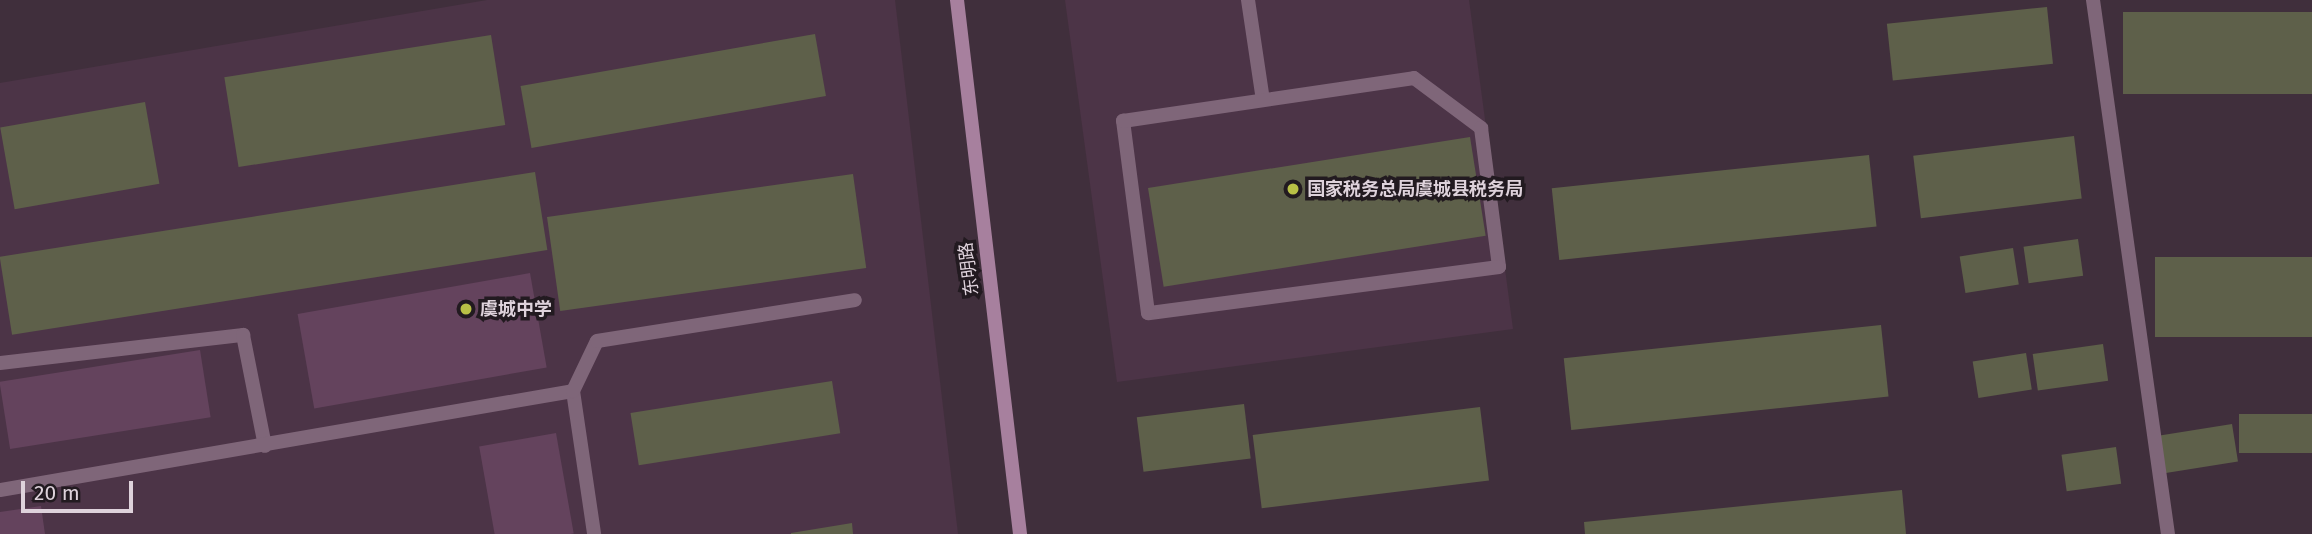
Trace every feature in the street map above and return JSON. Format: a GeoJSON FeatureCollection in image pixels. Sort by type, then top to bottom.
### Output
{"type":"FeatureCollection","features":[{"type":"Feature","properties":{"kind":"main road","name":"东明路"},"geometry":{"type":"LineString","coordinates":[[957,0],[1020,534]]}},
{"type":"Feature","properties":{"kind":"lane"},"geometry":{"type":"LineString","coordinates":[[1248,0],[1263,100]]}},
{"type":"Feature","properties":{"kind":"lane"},"geometry":{"type":"LineString","coordinates":[[2093,0],[2168,534]]}},
{"type":"Feature","properties":{"kind":"lane"},"geometry":{"type":"LineString","coordinates":[[1414,78],[1481,128],[1499,267],[1148,313],[1123,121],[1263,100],[1414,78]]}},
{"type":"Feature","properties":{"kind":"lane"},"geometry":{"type":"LineString","coordinates":[[593,534],[573,391],[597,341],[855,300]]}},
{"type":"Feature","properties":{"kind":"lane"},"geometry":{"type":"LineString","coordinates":[[0,363],[243,335],[265,446]]}},
{"type":"Feature","properties":{"kind":"lane"},"geometry":{"type":"LineString","coordinates":[[0,490],[573,391]]}},
{"type":"Feature","properties":{"kind":"shaded area","name":"虞城中学"},"geometry":{"type":"Polygon","coordinates":[[[487,0],[895,0],[958,534],[0,534],[0,83],[487,0]]]}},
{"type":"Feature","properties":{"kind":"shaded area","name":"国家税务总局虞城县税务局"},"geometry":{"type":"Polygon","coordinates":[[[1065,0],[1469,0],[1513,329],[1117,382],[1065,0]]]}},
{"type":"Feature","properties":{"kind":"shaded area"},"geometry":{"type":"Polygon","coordinates":[[[530,273],[547,368],[314,409],[298,314],[530,273]]]}},
{"type":"Feature","properties":{"kind":"shaded area"},"geometry":{"type":"Polygon","coordinates":[[[200,350],[211,417],[10,449],[0,382],[200,350]]]}},
{"type":"Feature","properties":{"kind":"shaded area"},"geometry":{"type":"Polygon","coordinates":[[[556,433],[574,533],[495,534],[479,447],[556,433]]]}},
{"type":"Feature","properties":{"kind":"shaded area"},"geometry":{"type":"Polygon","coordinates":[[[41,506],[45,534],[0,534],[0,512],[41,506]]]}},
{"type":"Feature","properties":{"kind":"building"},"geometry":{"type":"Polygon","coordinates":[[[2047,7],[2053,64],[1893,81],[1887,24],[2047,7]]]}},
{"type":"Feature","properties":{"kind":"building"},"geometry":{"type":"Polygon","coordinates":[[[2123,12],[2312,12],[2312,94],[2123,94],[2123,12]]]}},
{"type":"Feature","properties":{"kind":"building"},"geometry":{"type":"Polygon","coordinates":[[[815,34],[826,96],[531,148],[521,86],[815,34]]]}},
{"type":"Feature","properties":{"kind":"building"},"geometry":{"type":"Polygon","coordinates":[[[491,35],[505,125],[239,167],[224,77],[491,35]]]}},
{"type":"Feature","properties":{"kind":"building"},"geometry":{"type":"Polygon","coordinates":[[[145,102],[159,184],[15,209],[0,128],[145,102]]]}},
{"type":"Feature","properties":{"kind":"building"},"geometry":{"type":"Polygon","coordinates":[[[2074,136],[2082,199],[1921,218],[1913,156],[2074,136]]]}},
{"type":"Feature","properties":{"kind":"building"},"geometry":{"type":"Polygon","coordinates":[[[1470,137],[1486,236],[1164,287],[1148,188],[1470,137]]]}},
{"type":"Feature","properties":{"kind":"building"},"geometry":{"type":"Polygon","coordinates":[[[1869,155],[1877,227],[1559,260],[1552,188],[1869,155]]]}},
{"type":"Feature","properties":{"kind":"building"},"geometry":{"type":"Polygon","coordinates":[[[535,172],[547,250],[12,335],[0,257],[535,172]]]}},
{"type":"Feature","properties":{"kind":"building"},"geometry":{"type":"Polygon","coordinates":[[[853,174],[866,268],[560,311],[547,217],[853,174]]]}},
{"type":"Feature","properties":{"kind":"building"},"geometry":{"type":"Polygon","coordinates":[[[2078,239],[2083,276],[2029,283],[2024,247],[2078,239]]]}},
{"type":"Feature","properties":{"kind":"building"},"geometry":{"type":"Polygon","coordinates":[[[2013,248],[2019,285],[1965,293],[1960,256],[2013,248]]]}},
{"type":"Feature","properties":{"kind":"building"},"geometry":{"type":"Polygon","coordinates":[[[2155,257],[2312,257],[2312,337],[2155,337],[2155,257]]]}},
{"type":"Feature","properties":{"kind":"building"},"geometry":{"type":"Polygon","coordinates":[[[1881,325],[1889,397],[1571,430],[1564,358],[1881,325]]]}},
{"type":"Feature","properties":{"kind":"building"},"geometry":{"type":"Polygon","coordinates":[[[2103,344],[2108,381],[2038,391],[2033,354],[2103,344]]]}},
{"type":"Feature","properties":{"kind":"building"},"geometry":{"type":"Polygon","coordinates":[[[2026,353],[2032,390],[1978,398],[1973,361],[2026,353]]]}},
{"type":"Feature","properties":{"kind":"building"},"geometry":{"type":"Polygon","coordinates":[[[832,381],[840,433],[639,465],[631,413],[832,381]]]}},
{"type":"Feature","properties":{"kind":"building"},"geometry":{"type":"Polygon","coordinates":[[[1244,404],[1251,459],[1144,472],[1137,417],[1244,404]]]}},
{"type":"Feature","properties":{"kind":"building"},"geometry":{"type":"Polygon","coordinates":[[[1480,407],[1489,480],[1262,508],[1253,435],[1480,407]]]}},
{"type":"Feature","properties":{"kind":"building"},"geometry":{"type":"Polygon","coordinates":[[[2239,414],[2312,414],[2312,453],[2239,453],[2239,414]]]}},
{"type":"Feature","properties":{"kind":"building"},"geometry":{"type":"Polygon","coordinates":[[[2232,424],[2238,462],[2166,473],[2160,435],[2232,424]]]}},
{"type":"Feature","properties":{"kind":"building"},"geometry":{"type":"Polygon","coordinates":[[[2116,447],[2121,484],[2067,491],[2062,455],[2116,447]]]}},
{"type":"Feature","properties":{"kind":"building"},"geometry":{"type":"Polygon","coordinates":[[[1902,490],[1906,534],[1585,534],[1584,522],[1902,490]]]}},
{"type":"Feature","properties":{"kind":"building"},"geometry":{"type":"Polygon","coordinates":[[[852,523],[853,534],[791,534],[791,533],[852,523]]]}},
{"type":"Feature","properties":{"kind":"place","name":"国家税务总局虞城县税务局"},"geometry":{"type":"Point","coordinates":[1293,189]}},
{"type":"Feature","properties":{"kind":"place","name":"虞城中学"},"geometry":{"type":"Point","coordinates":[466,309]}}]}
